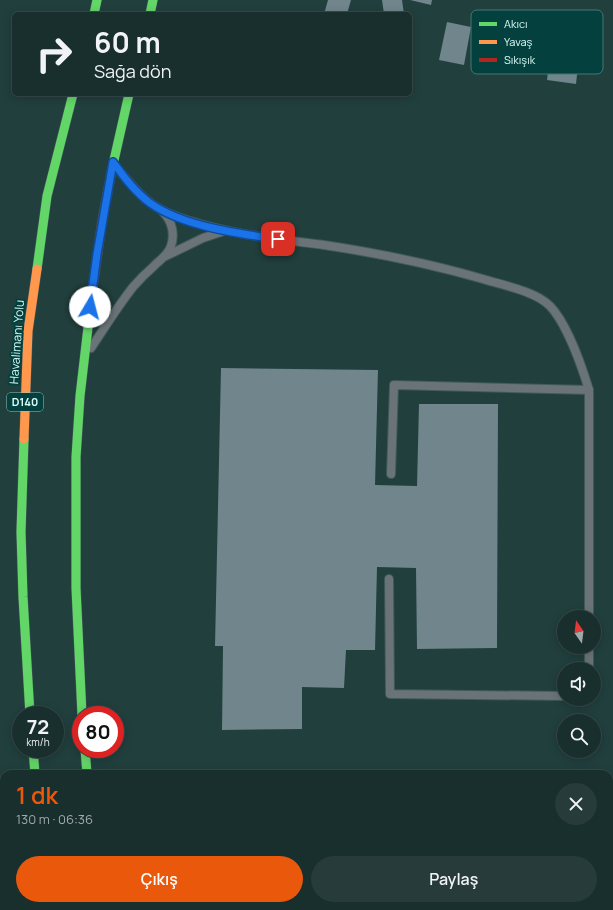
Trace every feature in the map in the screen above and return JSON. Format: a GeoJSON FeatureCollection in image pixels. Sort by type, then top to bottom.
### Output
{"type":"FeatureCollection","features":[{"type":"Feature","properties":{"kind":"highway"},"geometry":{"type":"LineString","coordinates":[[94,12],[97,0]]}},
{"type":"Feature","properties":{"kind":"highway"},"geometry":{"type":"LineString","coordinates":[[150,12],[153,0]]}},
{"type":"Feature","properties":{"kind":"highway","name":"Havalimanı Yolu"},"geometry":{"type":"LineString","coordinates":[[29,706],[21,532],[28,331],[47,196],[72,96]]}},
{"type":"Feature","properties":{"kind":"highway"},"geometry":{"type":"LineString","coordinates":[[81,706],[75,583],[77,440],[84,358],[97,254],[113,162],[129,96]]}},
{"type":"Feature","properties":{"kind":"highway"},"geometry":{"type":"LineString","coordinates":[[34,758],[35,770]]}},
{"type":"Feature","properties":{"kind":"highway"},"geometry":{"type":"LineString","coordinates":[[86,758],[87,770]]}},
{"type":"Feature","properties":{"kind":"lane"},"geometry":{"type":"LineString","coordinates":[[113,162],[132,186],[149,202],[162,210],[177,216],[224,231],[391,256],[465,274],[513,288],[536,297],[549,306],[563,325],[583,371],[589,390],[589,610]]}},
{"type":"Feature","properties":{"kind":"lane"},"geometry":{"type":"LineString","coordinates":[[162,210],[169,218],[173,239],[170,248],[164,257]]}},
{"type":"Feature","properties":{"kind":"lane"},"geometry":{"type":"LineString","coordinates":[[84,358],[133,287],[153,266],[164,257],[203,238],[224,231]]}},
{"type":"Feature","properties":{"kind":"lane"},"geometry":{"type":"LineString","coordinates":[[391,474],[394,385],[589,390]]}},
{"type":"Feature","properties":{"kind":"lane"},"geometry":{"type":"LineString","coordinates":[[389,579],[390,694],[557,696]]}},
{"type":"Feature","properties":{"kind":"building"},"geometry":{"type":"Polygon","coordinates":[[[328,0],[351,0],[348,12],[325,12],[328,0]]]}},
{"type":"Feature","properties":{"kind":"building"},"geometry":{"type":"Polygon","coordinates":[[[382,0],[402,0],[404,12],[384,12],[382,0]]]}},
{"type":"Feature","properties":{"kind":"building"},"geometry":{"type":"Polygon","coordinates":[[[410,0],[432,0],[431,5],[410,0]]]}},
{"type":"Feature","properties":{"kind":"building"},"geometry":{"type":"Polygon","coordinates":[[[447,22],[471,27],[464,65],[439,60],[447,22]]]}},
{"type":"Feature","properties":{"kind":"building"},"geometry":{"type":"Polygon","coordinates":[[[548,74],[577,74],[576,84],[547,80],[548,74]]]}},
{"type":"Feature","properties":{"kind":"building"},"geometry":{"type":"Polygon","coordinates":[[[221,368],[378,370],[375,485],[417,486],[419,404],[498,404],[497,648],[417,649],[416,568],[377,567],[375,650],[346,650],[344,688],[302,687],[302,729],[222,730],[223,646],[215,646],[221,368]]]}},
{"type":"Feature","properties":{"kind":"traffic: fast"},"geometry":{"type":"LineString","coordinates":[[94,12],[97,0]]}},
{"type":"Feature","properties":{"kind":"traffic: fast"},"geometry":{"type":"LineString","coordinates":[[150,12],[153,0]]}},
{"type":"Feature","properties":{"kind":"traffic: fast"},"geometry":{"type":"LineString","coordinates":[[37,269],[47,196],[72,96]]}},
{"type":"Feature","properties":{"kind":"traffic: fast"},"geometry":{"type":"LineString","coordinates":[[112,169],[129,96]]}},
{"type":"Feature","properties":{"kind":"traffic: fast"},"geometry":{"type":"LineString","coordinates":[[82,706],[76,588],[76,457],[80,396],[92,293]]}},
{"type":"Feature","properties":{"kind":"traffic: fast"},"geometry":{"type":"LineString","coordinates":[[24,439],[21,532],[29,706]]}},
{"type":"Feature","properties":{"kind":"traffic: fast"},"geometry":{"type":"LineString","coordinates":[[34,758],[35,770]]}},
{"type":"Feature","properties":{"kind":"traffic: fast"},"geometry":{"type":"LineString","coordinates":[[86,758],[87,770]]}},
{"type":"Feature","properties":{"kind":"traffic: slow"},"geometry":{"type":"LineString","coordinates":[[24,439],[28,331],[37,269]]}},
{"type":"Feature","properties":{"kind":"traffic: jam"},"geometry":{"type":"LineString","coordinates":[[92,293],[102,222],[112,169]]}},
{"type":"Feature","properties":{"kind":"route"},"geometry":{"type":"LineString","coordinates":[[90,307],[97,254],[113,162],[132,186],[149,202],[162,210],[205,226],[224,231],[278,239]]}}]}
